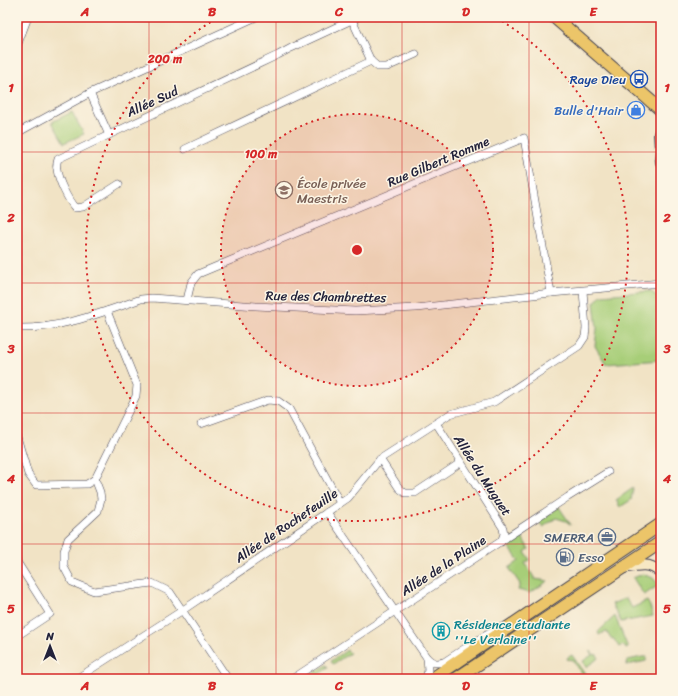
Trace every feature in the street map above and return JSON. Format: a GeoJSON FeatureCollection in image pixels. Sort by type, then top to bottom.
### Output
{"type":"FeatureCollection","features":[{"type":"Feature","properties":{"kind":"main road"},"geometry":{"type":"LineString","coordinates":[[554,17],[661,110]]}},
{"type":"Feature","properties":{"kind":"main road"},"geometry":{"type":"LineString","coordinates":[[661,128],[659,135],[661,162]]}},
{"type":"Feature","properties":{"kind":"main road"},"geometry":{"type":"LineString","coordinates":[[432,679],[661,524]]}},
{"type":"Feature","properties":{"kind":"main road"},"geometry":{"type":"LineString","coordinates":[[456,679],[661,542]]}},
{"type":"Feature","properties":{"kind":"main road"},"geometry":{"type":"LineString","coordinates":[[622,568],[645,565],[656,568],[661,572]]}},
{"type":"Feature","properties":{"kind":"street"},"geometry":{"type":"LineString","coordinates":[[17,46],[28,17]]}},
{"type":"Feature","properties":{"kind":"street"},"geometry":{"type":"LineString","coordinates":[[17,134],[90,93],[256,17]]}},
{"type":"Feature","properties":{"kind":"street","name":"Allée Sud"},"geometry":{"type":"LineString","coordinates":[[119,184],[83,207],[75,208],[59,178],[56,168],[58,159],[355,18],[371,61]]}},
{"type":"Feature","properties":{"kind":"street"},"geometry":{"type":"LineString","coordinates":[[185,149],[371,61],[378,67],[387,67],[416,54]]}},
{"type":"Feature","properties":{"kind":"street"},"geometry":{"type":"LineString","coordinates":[[90,93],[109,134]]}},
{"type":"Feature","properties":{"kind":"street","name":"Rue Gilbert Romme"},"geometry":{"type":"LineString","coordinates":[[187,300],[191,283],[198,274],[524,138],[551,293]]}},
{"type":"Feature","properties":{"kind":"street","name":"Rue des Chambrettes"},"geometry":{"type":"LineString","coordinates":[[17,328],[31,329],[62,324],[152,298],[256,306],[355,311],[416,308],[551,293],[661,283]]}},
{"type":"Feature","properties":{"kind":"street","name":"Allée de Rochefeuille"},"geometry":{"type":"LineString","coordinates":[[76,679],[182,610],[348,498],[380,459],[450,414],[494,402],[579,346],[585,337],[586,328],[583,291]]}},
{"type":"Feature","properties":{"kind":"street"},"geometry":{"type":"LineString","coordinates":[[17,437],[28,474],[36,485],[87,484],[95,478],[136,396],[136,385],[107,311]]}},
{"type":"Feature","properties":{"kind":"street"},"geometry":{"type":"LineString","coordinates":[[201,424],[268,400],[278,401],[288,409],[340,503]]}},
{"type":"Feature","properties":{"kind":"street","name":"Allée du Muguet"},"geometry":{"type":"LineString","coordinates":[[436,423],[460,463],[503,528],[504,534],[501,542]]}},
{"type":"Feature","properties":{"kind":"street"},"geometry":{"type":"LineString","coordinates":[[380,459],[399,488],[405,493],[415,493],[460,463]]}},
{"type":"Feature","properties":{"kind":"street","name":"Allée de la Plaine"},"geometry":{"type":"LineString","coordinates":[[292,679],[608,472]]}},
{"type":"Feature","properties":{"kind":"street"},"geometry":{"type":"LineString","coordinates":[[95,478],[101,499],[98,511],[68,539],[64,551],[64,567],[72,582],[94,591],[152,583],[170,592],[228,679]]}},
{"type":"Feature","properties":{"kind":"street"},"geometry":{"type":"LineString","coordinates":[[327,512],[427,658],[438,664],[444,662],[493,630],[519,620]]}},
{"type":"Feature","properties":{"kind":"street"},"geometry":{"type":"LineString","coordinates":[[17,562],[50,614],[17,636]]}},
{"type":"Feature","properties":{"kind":"street"},"geometry":{"type":"LineString","coordinates":[[426,679],[428,670],[427,658]]}},
{"type":"Feature","properties":{"kind":"green space"},"geometry":{"type":"Polygon","coordinates":[[[72,112],[84,134],[64,143],[52,122],[72,112]]]}},
{"type":"Feature","properties":{"kind":"green space"},"geometry":{"type":"Polygon","coordinates":[[[651,291],[661,300],[661,360],[606,364],[595,346],[597,328],[594,303],[601,295],[651,291]]]}},
{"type":"Feature","properties":{"kind":"green space"},"geometry":{"type":"Polygon","coordinates":[[[633,488],[631,500],[620,507],[616,500],[633,488]]]}},
{"type":"Feature","properties":{"kind":"green space"},"geometry":{"type":"Polygon","coordinates":[[[559,507],[571,525],[566,521],[556,518],[543,527],[539,521],[559,507]]]}},
{"type":"Feature","properties":{"kind":"green space"},"geometry":{"type":"Polygon","coordinates":[[[520,534],[529,549],[525,552],[530,560],[525,563],[535,579],[548,581],[530,593],[518,590],[520,584],[509,568],[519,561],[506,543],[520,534]]]}},
{"type":"Feature","properties":{"kind":"green space"},"geometry":{"type":"Polygon","coordinates":[[[643,574],[653,578],[659,585],[644,595],[633,578],[643,574]]]}},
{"type":"Feature","properties":{"kind":"green space"},"geometry":{"type":"Polygon","coordinates":[[[626,598],[632,608],[647,601],[653,616],[621,622],[612,604],[626,598]]]}},
{"type":"Feature","properties":{"kind":"green space"},"geometry":{"type":"Polygon","coordinates":[[[615,616],[628,648],[626,649],[623,645],[619,647],[606,631],[599,635],[598,632],[615,616]]]}},
{"type":"Feature","properties":{"kind":"green space"},"geometry":{"type":"Polygon","coordinates":[[[347,650],[350,653],[333,664],[331,661],[347,650]]]}},
{"type":"Feature","properties":{"kind":"green space"},"geometry":{"type":"Polygon","coordinates":[[[591,651],[599,658],[586,667],[583,661],[592,655],[590,652],[591,651]]]}},
{"type":"Feature","properties":{"kind":"green space"},"geometry":{"type":"Polygon","coordinates":[[[572,655],[586,676],[584,677],[572,659],[568,660],[567,658],[572,655]]]}},
{"type":"Feature","properties":{"kind":"green space"},"geometry":{"type":"Polygon","coordinates":[[[647,657],[646,661],[627,665],[628,660],[647,657]]]}},
{"type":"Feature","properties":{"kind":"green space"},"geometry":{"type":"Polygon","coordinates":[[[326,665],[328,668],[311,679],[304,679],[326,665]]]}},
{"type":"Feature","properties":{"kind":"place","name":"Raye Dieu"},"geometry":{"type":"Point","coordinates":[639,79]}},
{"type":"Feature","properties":{"kind":"place","name":"Bulle d'Hair"},"geometry":{"type":"Point","coordinates":[636,110]}},
{"type":"Feature","properties":{"kind":"place","name":"École privée Maestris"},"geometry":{"type":"Point","coordinates":[284,190]}},
{"type":"Feature","properties":{"kind":"place","name":"SMERRA"},"geometry":{"type":"Point","coordinates":[607,537]}},
{"type":"Feature","properties":{"kind":"place","name":"Esso"},"geometry":{"type":"Point","coordinates":[565,557]}},
{"type":"Feature","properties":{"kind":"place","name":"Résidence étudiante ''Le Verlaine''"},"geometry":{"type":"Point","coordinates":[441,631]}}]}
